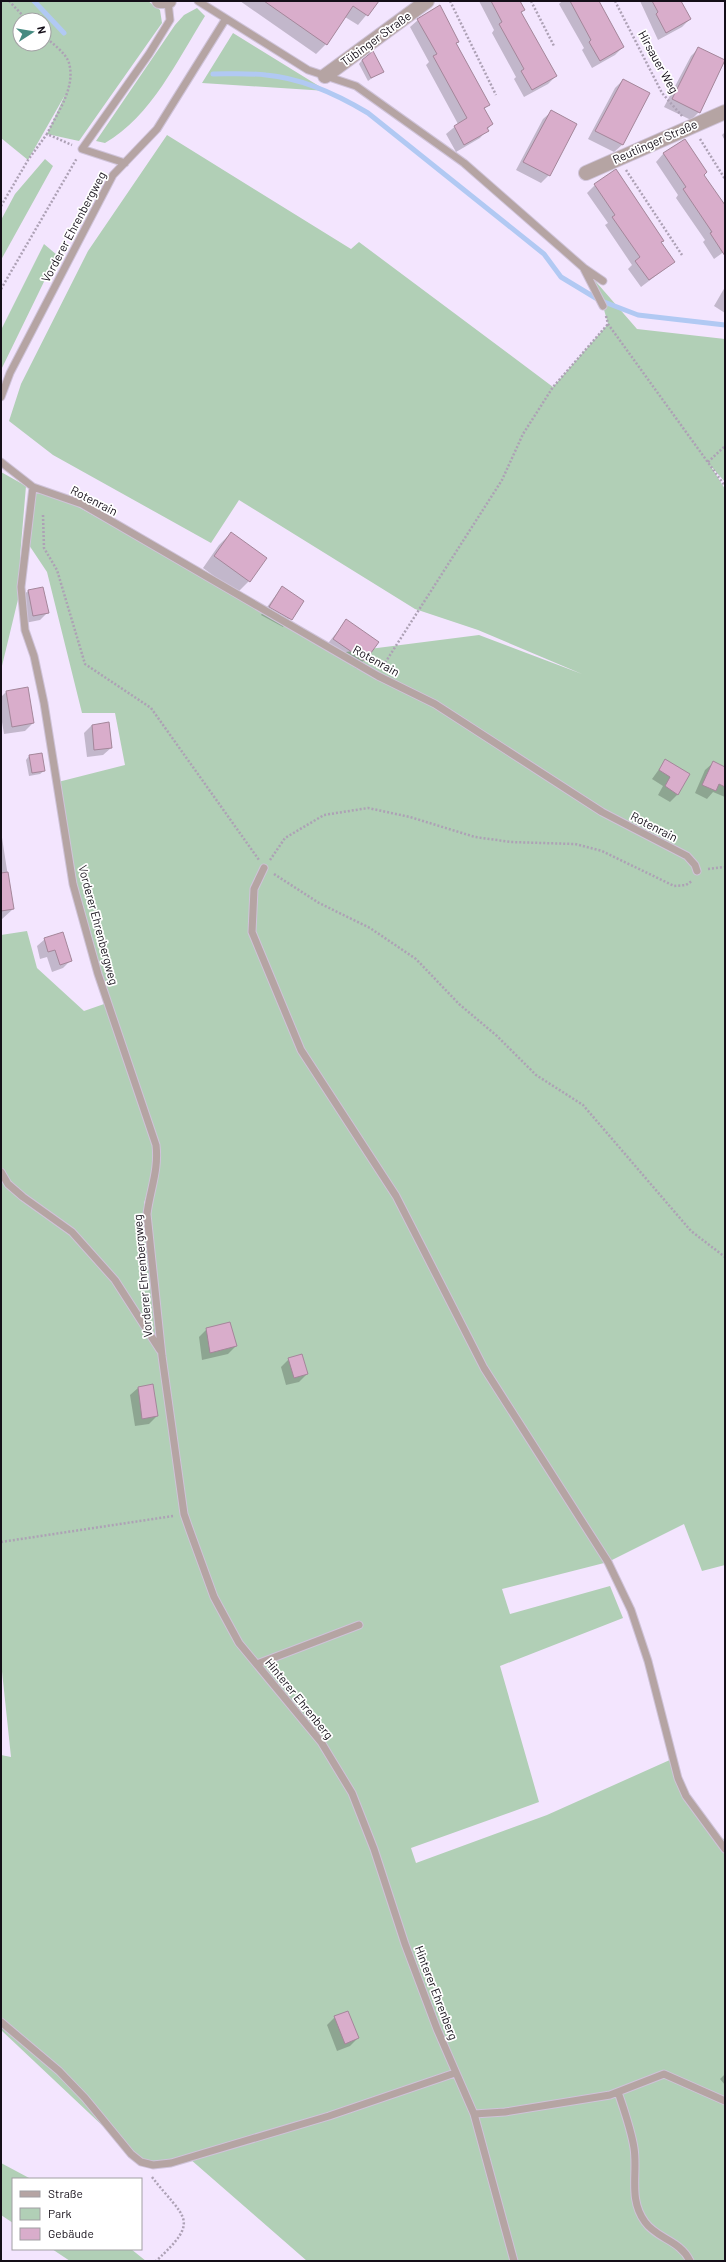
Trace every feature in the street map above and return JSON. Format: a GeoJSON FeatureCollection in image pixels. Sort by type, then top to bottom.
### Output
{"type":"FeatureCollection","features":[{"type":"Feature","properties":{"kind":"street"},"geometry":{"type":"LineString","coordinates":[[159,1],[169,1]]}},
{"type":"Feature","properties":{"kind":"street","name":"Tübinger Straße"},"geometry":{"type":"LineString","coordinates":[[325,76],[427,1]]}},
{"type":"Feature","properties":{"kind":"street","name":"Reutlinger Straße"},"geometry":{"type":"LineString","coordinates":[[586,173],[725,112]]}},
{"type":"Feature","properties":{"kind":"lane"},"geometry":{"type":"LineString","coordinates":[[125,163],[82,150],[149,54],[170,20],[169,1]]}},
{"type":"Feature","properties":{"kind":"lane"},"geometry":{"type":"LineString","coordinates":[[198,1],[225,20],[308,70],[356,86],[464,163],[584,268],[603,281]]}},
{"type":"Feature","properties":{"kind":"lane","name":"Vorderer Ehrenbergweg"},"geometry":{"type":"LineString","coordinates":[[1,397],[10,373],[110,181],[157,129],[225,20]]}},
{"type":"Feature","properties":{"kind":"lane"},"geometry":{"type":"LineString","coordinates":[[584,268],[603,306]]}},
{"type":"Feature","properties":{"kind":"lane"},"geometry":{"type":"LineString","coordinates":[[1,462],[33,487]]}},
{"type":"Feature","properties":{"kind":"lane","name":"Vorderer Ehrenbergweg"},"geometry":{"type":"LineString","coordinates":[[33,487],[21,587],[25,630],[34,656],[44,703],[73,884],[98,974],[156,1145],[158,1160],[155,1179],[149,1197],[147,1214],[162,1356]]}},
{"type":"Feature","properties":{"kind":"lane","name":"Rotenrain"},"geometry":{"type":"LineString","coordinates":[[33,487],[82,504],[378,676],[435,704],[602,812],[687,856],[695,865],[697,871]]}},
{"type":"Feature","properties":{"kind":"lane"},"geometry":{"type":"LineString","coordinates":[[264,868],[254,889],[252,932],[301,1050],[396,1196],[484,1368],[608,1562],[631,1610],[648,1661],[678,1778],[686,1796],[725,1849]]}},
{"type":"Feature","properties":{"kind":"lane"},"geometry":{"type":"LineString","coordinates":[[1,1172],[8,1184],[23,1197],[72,1232],[114,1280],[162,1356]]}},
{"type":"Feature","properties":{"kind":"lane","name":"Hinterer Ehrenberg"},"geometry":{"type":"LineString","coordinates":[[162,1356],[184,1514],[214,1597],[238,1643],[321,1742],[352,1793],[374,1849],[405,1944],[456,2073],[474,2114],[514,2261]]}},
{"type":"Feature","properties":{"kind":"lane"},"geometry":{"type":"LineString","coordinates":[[256,1664],[359,1625]]}},
{"type":"Feature","properties":{"kind":"lane"},"geometry":{"type":"LineString","coordinates":[[1,2022],[59,2071],[85,2098],[121,2143],[140,2162],[153,2165],[190,2158],[329,2116],[456,2073]]}},
{"type":"Feature","properties":{"kind":"lane"},"geometry":{"type":"LineString","coordinates":[[474,2114],[505,2112],[618,2092],[664,2074],[725,2101]]}},
{"type":"Feature","properties":{"kind":"lane"},"geometry":{"type":"LineString","coordinates":[[618,2092],[634,2146],[634,2194],[637,2206],[645,2222],[680,2246],[690,2261]]}},
{"type":"Feature","properties":{"kind":"path"},"geometry":{"type":"LineString","coordinates":[[9,1],[19,12]]}},
{"type":"Feature","properties":{"kind":"path"},"geometry":{"type":"LineString","coordinates":[[450,1],[496,95]]}},
{"type":"Feature","properties":{"kind":"path"},"geometry":{"type":"LineString","coordinates":[[530,1],[554,46]]}},
{"type":"Feature","properties":{"kind":"path","name":"Hirsauer Weg"},"geometry":{"type":"LineString","coordinates":[[615,1],[662,93],[692,126],[725,179]]}},
{"type":"Feature","properties":{"kind":"path"},"geometry":{"type":"LineString","coordinates":[[1,206],[28,160],[47,134],[70,88],[71,78],[69,62],[52,44]]}},
{"type":"Feature","properties":{"kind":"path"},"geometry":{"type":"LineString","coordinates":[[1,289],[82,150],[47,134]]}},
{"type":"Feature","properties":{"kind":"path"},"geometry":{"type":"LineString","coordinates":[[618,158],[682,255]]}},
{"type":"Feature","properties":{"kind":"path"},"geometry":{"type":"LineString","coordinates":[[603,306],[608,324],[725,486]]}},
{"type":"Feature","properties":{"kind":"path"},"geometry":{"type":"LineString","coordinates":[[378,676],[502,480],[524,434],[553,387],[608,324]]}},
{"type":"Feature","properties":{"kind":"path"},"geometry":{"type":"LineString","coordinates":[[708,462],[725,446]]}},
{"type":"Feature","properties":{"kind":"path"},"geometry":{"type":"LineString","coordinates":[[42,490],[44,548],[57,570],[85,664],[151,708],[264,868],[319,903],[370,928],[416,959],[459,1004],[497,1036],[536,1075],[583,1105],[691,1231],[725,1257]]}},
{"type":"Feature","properties":{"kind":"path"},"geometry":{"type":"LineString","coordinates":[[264,868],[285,838],[324,814],[368,808],[410,817],[475,837],[511,842],[575,844],[595,849],[674,886],[686,885],[694,880],[697,871],[725,867]]}},
{"type":"Feature","properties":{"kind":"path"},"geometry":{"type":"LineString","coordinates":[[1,1542],[184,1514]]}},
{"type":"Feature","properties":{"kind":"path"},"geometry":{"type":"LineString","coordinates":[[140,2162],[181,2213],[185,2223],[183,2232],[177,2242],[156,2261]]}},
{"type":"Feature","properties":{"kind":"green space"},"geometry":{"type":"Polygon","coordinates":[[[1,1],[148,1],[160,10],[162,23],[79,141],[47,134],[65,95],[28,160],[1,138],[1,1]]]}},
{"type":"Feature","properties":{"kind":"green space"},"geometry":{"type":"Polygon","coordinates":[[[197,8],[205,16],[174,68],[150,103],[121,132],[105,143],[96,141],[175,25],[184,15],[197,8]]]}},
{"type":"Feature","properties":{"kind":"green space"},"geometry":{"type":"Polygon","coordinates":[[[233,33],[327,91],[202,83],[233,33]]]}},
{"type":"Feature","properties":{"kind":"green space"},"geometry":{"type":"Polygon","coordinates":[[[167,135],[351,249],[359,242],[553,387],[608,324],[603,306],[584,268],[637,329],[725,339],[725,482],[710,465],[725,489],[725,1565],[702,1571],[684,1524],[608,1562],[502,1589],[510,1614],[610,1586],[623,1618],[500,1666],[539,1802],[411,1848],[416,1863],[547,1815],[672,1759],[678,1778],[719,1841],[725,1838],[725,2261],[307,2261],[190,2159],[171,2163],[141,2162],[1,2030],[1,1755],[11,1757],[1,1662],[1,1182],[8,1184],[19,1191],[1,1168],[1,935],[27,931],[37,968],[84,1011],[107,1003],[156,1145],[73,884],[58,782],[125,765],[115,713],[82,713],[47,572],[29,545],[33,487],[59,496],[338,653],[479,635],[582,674],[478,630],[415,609],[239,500],[211,543],[53,455],[9,421],[21,384],[88,251],[167,135]],[[150,1185],[144,1203],[158,1347],[147,1214],[150,1185]]]}},
{"type":"Feature","properties":{"kind":"green space"},"geometry":{"type":"Polygon","coordinates":[[[45,159],[53,166],[1,260],[1,220],[15,194],[45,159]]]}},
{"type":"Feature","properties":{"kind":"green space"},"geometry":{"type":"Polygon","coordinates":[[[44,244],[57,255],[1,370],[1,330],[44,244]]]}},
{"type":"Feature","properties":{"kind":"green space"},"geometry":{"type":"Polygon","coordinates":[[[1,472],[26,486],[20,557],[21,587],[1,670],[1,472]]]}},
{"type":"Feature","properties":{"kind":"green space"},"geometry":{"type":"Polygon","coordinates":[[[1,2163],[29,2178],[12,2178],[12,2222],[1,2215],[1,2163]]]}},
{"type":"Feature","properties":{"kind":"green space"},"geometry":{"type":"Polygon","coordinates":[[[54,2250],[132,2250],[146,2261],[70,2261],[54,2250]]]}},
{"type":"Feature","properties":{"kind":"building"},"geometry":{"type":"Polygon","coordinates":[[[264,1],[379,1],[368,16],[353,6],[327,45],[264,1]]]}},
{"type":"Feature","properties":{"kind":"building"},"geometry":{"type":"Polygon","coordinates":[[[491,1],[520,1],[525,10],[521,12],[557,76],[532,90],[521,71],[524,69],[499,24],[502,22],[491,1]]]}},
{"type":"Feature","properties":{"kind":"building"},"geometry":{"type":"Polygon","coordinates":[[[570,1],[599,1],[624,47],[600,61],[589,42],[591,40],[570,1]]]}},
{"type":"Feature","properties":{"kind":"building"},"geometry":{"type":"Polygon","coordinates":[[[652,1],[681,1],[691,19],[666,33],[656,14],[658,12],[652,1]]]}},
{"type":"Feature","properties":{"kind":"building"},"geometry":{"type":"Polygon","coordinates":[[[440,5],[459,42],[456,43],[490,105],[484,108],[493,124],[487,128],[489,131],[464,145],[454,126],[467,118],[433,56],[437,54],[417,19],[440,5]]]}},
{"type":"Feature","properties":{"kind":"building"},"geometry":{"type":"Polygon","coordinates":[[[698,47],[725,60],[700,113],[672,99],[698,47]]]}},
{"type":"Feature","properties":{"kind":"building"},"geometry":{"type":"Polygon","coordinates":[[[373,51],[384,72],[371,78],[362,60],[373,51]]]}},
{"type":"Feature","properties":{"kind":"building"},"geometry":{"type":"Polygon","coordinates":[[[623,79],[650,93],[623,145],[595,131],[623,79]]]}},
{"type":"Feature","properties":{"kind":"building"},"geometry":{"type":"Polygon","coordinates":[[[551,110],[577,124],[550,176],[523,162],[551,110]]]}},
{"type":"Feature","properties":{"kind":"building"},"geometry":{"type":"Polygon","coordinates":[[[685,139],[707,172],[704,175],[725,205],[725,256],[710,233],[712,232],[683,189],[686,187],[663,153],[685,139]]]}},
{"type":"Feature","properties":{"kind":"building"},"geometry":{"type":"Polygon","coordinates":[[[616,169],[664,241],[661,242],[675,262],[649,280],[635,261],[640,257],[612,217],[615,215],[594,184],[616,169]]]}},
{"type":"Feature","properties":{"kind":"building"},"geometry":{"type":"Polygon","coordinates":[[[231,532],[267,558],[250,582],[214,556],[231,532]]]}},
{"type":"Feature","properties":{"kind":"building"},"geometry":{"type":"Polygon","coordinates":[[[282,586],[304,601],[292,620],[269,607],[282,586]]]}},
{"type":"Feature","properties":{"kind":"building"},"geometry":{"type":"Polygon","coordinates":[[[43,587],[49,613],[33,616],[28,590],[43,587]]]}},
{"type":"Feature","properties":{"kind":"building"},"geometry":{"type":"Polygon","coordinates":[[[346,619],[379,642],[365,661],[333,639],[346,619]]]}},
{"type":"Feature","properties":{"kind":"building"},"geometry":{"type":"Polygon","coordinates":[[[28,687],[34,723],[12,727],[6,691],[28,687]]]}},
{"type":"Feature","properties":{"kind":"building"},"geometry":{"type":"Polygon","coordinates":[[[109,722],[112,748],[94,750],[92,725],[109,722]]]}},
{"type":"Feature","properties":{"kind":"building"},"geometry":{"type":"Polygon","coordinates":[[[42,753],[45,771],[32,773],[29,755],[42,753]]]}},
{"type":"Feature","properties":{"kind":"building"},"geometry":{"type":"Polygon","coordinates":[[[665,759],[690,774],[678,795],[665,786],[670,777],[659,770],[665,759]]]}},
{"type":"Feature","properties":{"kind":"building"},"geometry":{"type":"Polygon","coordinates":[[[713,761],[725,767],[725,787],[719,784],[716,791],[702,785],[713,761]]]}},
{"type":"Feature","properties":{"kind":"building"},"geometry":{"type":"Polygon","coordinates":[[[8,872],[14,909],[1,911],[1,873],[8,872]]]}},
{"type":"Feature","properties":{"kind":"building"},"geometry":{"type":"Polygon","coordinates":[[[63,932],[72,961],[60,965],[55,950],[48,952],[44,938],[63,932]]]}},
{"type":"Feature","properties":{"kind":"building"},"geometry":{"type":"Polygon","coordinates":[[[230,1322],[237,1346],[210,1353],[206,1328],[230,1322]]]}},
{"type":"Feature","properties":{"kind":"building"},"geometry":{"type":"Polygon","coordinates":[[[302,1354],[308,1374],[294,1378],[288,1358],[302,1354]]]}},
{"type":"Feature","properties":{"kind":"building"},"geometry":{"type":"Polygon","coordinates":[[[153,1384],[158,1416],[142,1419],[138,1387],[153,1384]]]}},
{"type":"Feature","properties":{"kind":"building"},"geometry":{"type":"Polygon","coordinates":[[[348,2011],[359,2038],[345,2044],[334,2016],[348,2011]]]}},
{"type":"Feature","properties":{"kind":"waterway"},"geometry":{"type":"LineString","coordinates":[[34,1],[64,33]]}},
{"type":"Feature","properties":{"kind":"waterway"},"geometry":{"type":"LineString","coordinates":[[213,74],[253,74],[279,77],[319,88],[332,94],[368,113],[544,254],[561,277],[599,300],[638,315],[725,325]]}}]}
